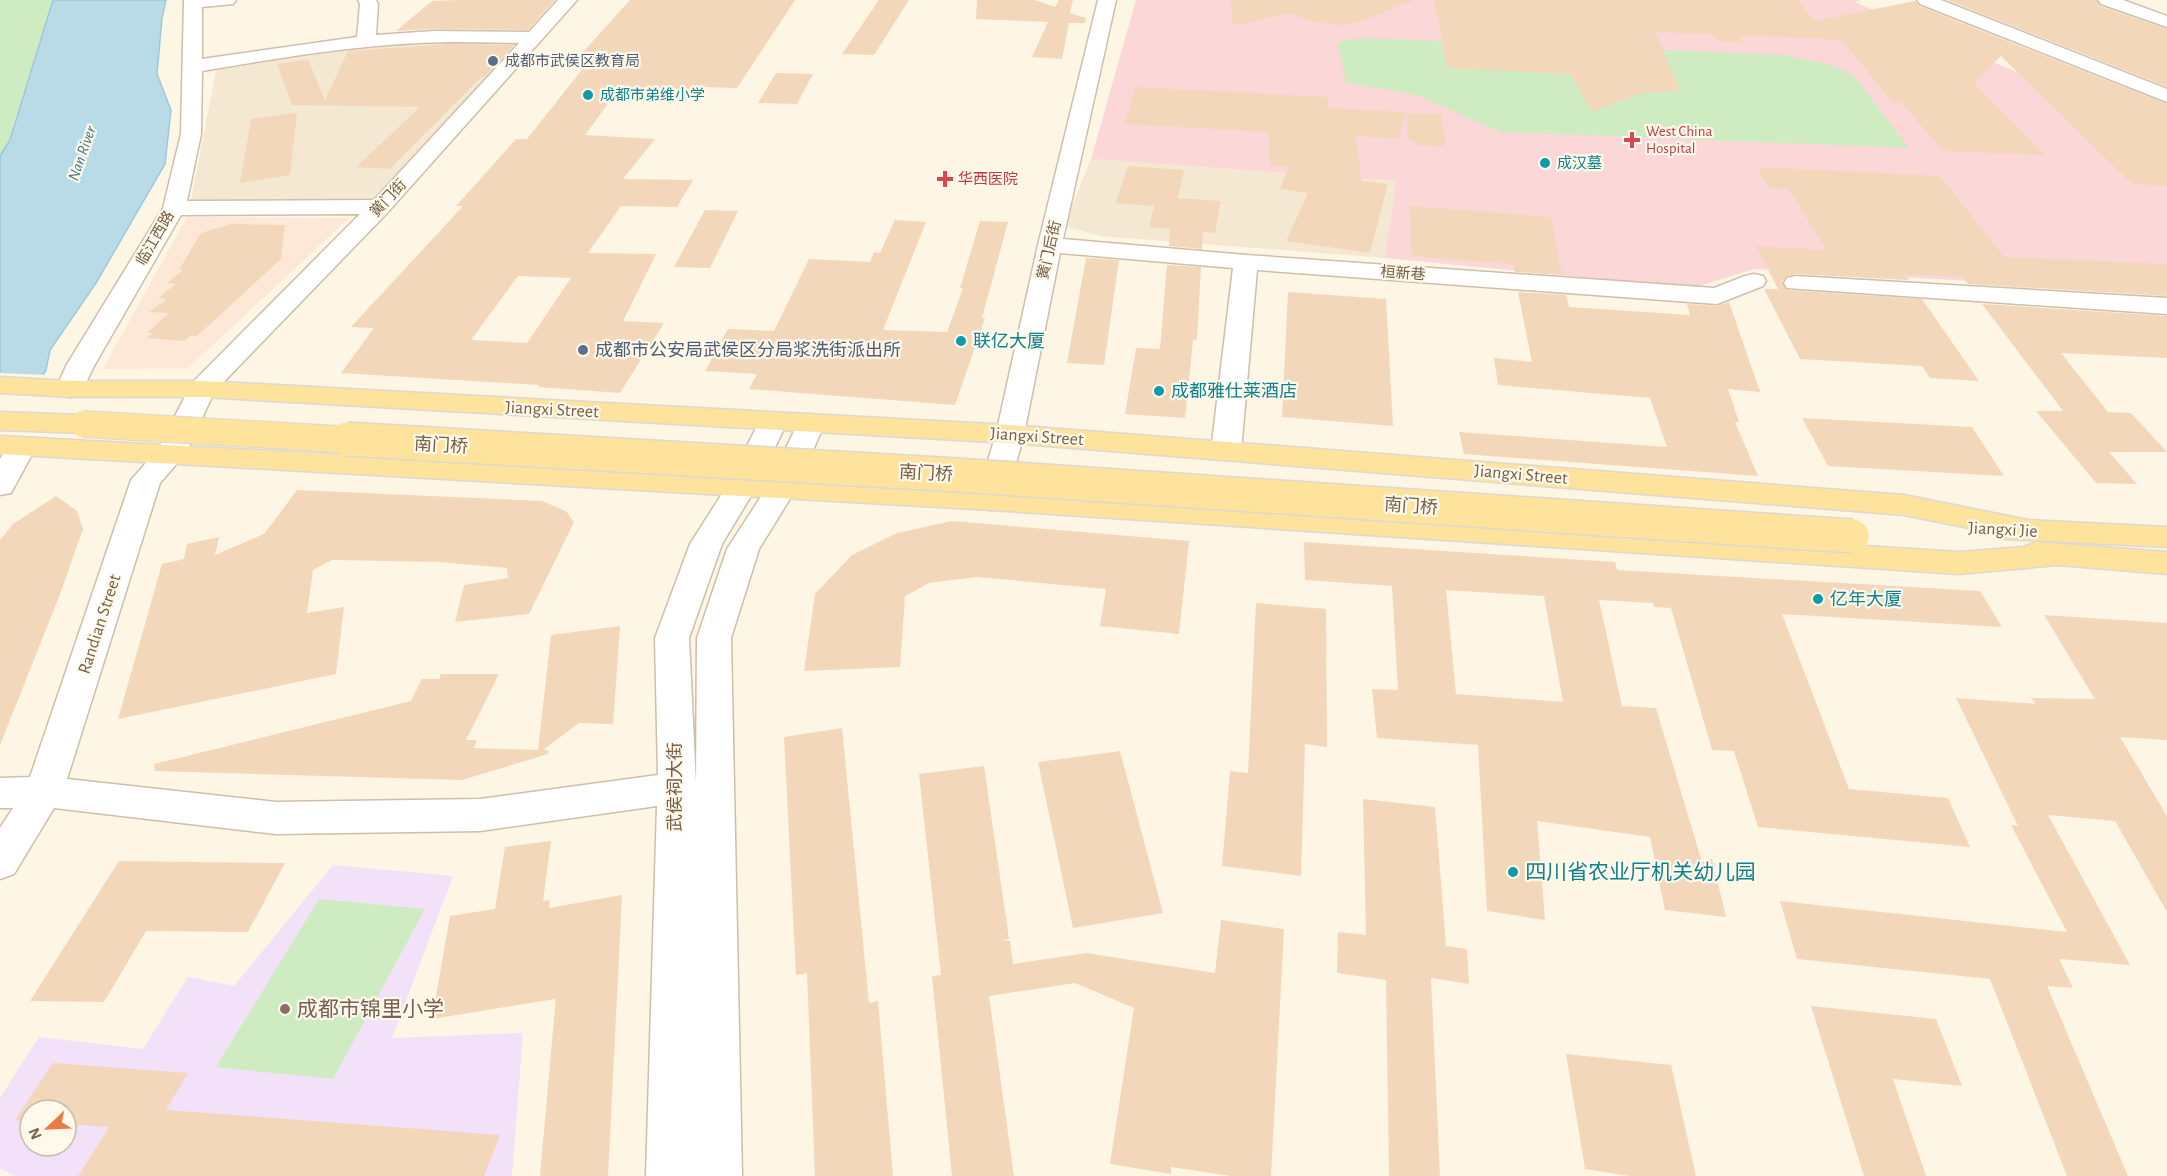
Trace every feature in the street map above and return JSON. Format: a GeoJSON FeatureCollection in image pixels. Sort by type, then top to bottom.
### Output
{"type":"FeatureCollection","features":[{"type":"Feature","properties":{"kind":"main road","name":"Jiangxi Street"},"geometry":{"type":"LineString","coordinates":[[0,385],[70,389],[202,389],[1010,434],[1904,505],[2028,530]]}},
{"type":"Feature","properties":{"kind":"main road","name":"南门桥"},"geometry":{"type":"LineString","coordinates":[[0,403],[984,456],[1846,528]]}},
{"type":"Feature","properties":{"kind":"main road"},"geometry":{"type":"LineString","coordinates":[[9,440],[171,453],[991,500],[1959,563],[2056,555]]}},
{"type":"Feature","properties":{"kind":"main road","name":"南门桥"},"geometry":{"type":"LineString","coordinates":[[9,440],[945,474],[1846,528]]}},
{"type":"Feature","properties":{"kind":"main road","name":"Jiangxi Jie"},"geometry":{"type":"LineString","coordinates":[[1846,528],[2028,530],[2167,537]]}},
{"type":"Feature","properties":{"kind":"main road","name":"Jiangxi Jie"},"geometry":{"type":"LineString","coordinates":[[1846,528],[2056,555],[2167,563]]}},
{"type":"Feature","properties":{"kind":"street"},"geometry":{"type":"LineString","coordinates":[[193,1],[227,0]]}},
{"type":"Feature","properties":{"kind":"street"},"geometry":{"type":"LineString","coordinates":[[366,42],[369,4],[367,0]]}},
{"type":"Feature","properties":{"kind":"street","name":"黉门街"},"geometry":{"type":"LineString","coordinates":[[202,389],[380,207],[568,0]]}},
{"type":"Feature","properties":{"kind":"street","name":"黉门后街"},"geometry":{"type":"LineString","coordinates":[[991,500],[1010,434],[1050,245],[1100,40],[1107,0]]}},
{"type":"Feature","properties":{"kind":"street"},"geometry":{"type":"LineString","coordinates":[[1926,0],[2167,96]]}},
{"type":"Feature","properties":{"kind":"street"},"geometry":{"type":"LineString","coordinates":[[2107,0],[2167,22]]}},
{"type":"Feature","properties":{"kind":"street","name":"临江西路"},"geometry":{"type":"LineString","coordinates":[[70,389],[80,366],[174,208],[191,134],[193,1]]}},
{"type":"Feature","properties":{"kind":"street"},"geometry":{"type":"LineString","coordinates":[[191,68],[305,48],[366,42],[464,36],[534,38]]}},
{"type":"Feature","properties":{"kind":"street"},"geometry":{"type":"LineString","coordinates":[[174,208],[380,207]]}},
{"type":"Feature","properties":{"kind":"street","name":"桓新巷"},"geometry":{"type":"LineString","coordinates":[[1050,245],[1246,262],[1717,296],[1754,281]]}},
{"type":"Feature","properties":{"kind":"street"},"geometry":{"type":"LineString","coordinates":[[1226,451],[1246,262]]}},
{"type":"Feature","properties":{"kind":"street"},"geometry":{"type":"LineString","coordinates":[[1796,284],[2167,306]]}},
{"type":"Feature","properties":{"kind":"street","name":"Randian Street"},"geometry":{"type":"LineString","coordinates":[[0,862],[44,792],[146,480],[171,453],[202,389]]}},
{"type":"Feature","properties":{"kind":"street","name":"武侯祠大街"},"geometry":{"type":"LineString","coordinates":[[670,1176],[677,788],[672,638],[706,544],[742,486],[773,422]]}},
{"type":"Feature","properties":{"kind":"street"},"geometry":{"type":"LineString","coordinates":[[718,1176],[714,638],[743,549],[781,489],[811,423]]}},
{"type":"Feature","properties":{"kind":"street"},"geometry":{"type":"LineString","coordinates":[[0,486],[9,440]]}},
{"type":"Feature","properties":{"kind":"street"},"geometry":{"type":"LineString","coordinates":[[0,793],[44,792],[276,819],[480,815],[677,788]]}},
{"type":"Feature","properties":{"kind":"shaded area","name":"West China Hospital"},"geometry":{"type":"Polygon","coordinates":[[[1136,0],[1862,0],[1855,2],[2046,85],[2167,122],[2167,292],[1754,269],[1693,288],[1385,258],[1396,181],[1091,159],[1136,0]]]}},
{"type":"Feature","properties":{"kind":"shaded area"},"geometry":{"type":"Polygon","coordinates":[[[420,40],[518,41],[371,204],[191,200],[217,66],[318,49],[420,40]]]}},
{"type":"Feature","properties":{"kind":"shaded area"},"geometry":{"type":"Polygon","coordinates":[[[1091,159],[1396,181],[1385,258],[1101,236],[1064,226],[1091,159]]]}},
{"type":"Feature","properties":{"kind":"shaded area"},"geometry":{"type":"Polygon","coordinates":[[[187,217],[349,218],[188,368],[103,369],[187,217]]]}},
{"type":"Feature","properties":{"kind":"shaded area","name":"成都市锦里小学"},"geometry":{"type":"Polygon","coordinates":[[[333,865],[453,876],[392,1038],[523,1033],[512,1176],[14,1176],[0,1168],[0,1098],[39,1037],[143,1049],[188,977],[234,986],[333,865]]]}},
{"type":"Feature","properties":{"kind":"green space"},"geometry":{"type":"Polygon","coordinates":[[[0,0],[53,0],[10,140],[0,156],[0,0]]]}},
{"type":"Feature","properties":{"kind":"green space"},"geometry":{"type":"Polygon","coordinates":[[[1367,38],[1784,55],[1831,65],[1853,75],[1909,148],[1502,132],[1445,107],[1403,92],[1346,83],[1338,45],[1344,40],[1367,38]]]}},
{"type":"Feature","properties":{"kind":"green space"},"geometry":{"type":"Polygon","coordinates":[[[319,899],[425,909],[333,1079],[216,1067],[319,899]]]}},
{"type":"Feature","properties":{"kind":"water","name":"Nan River"},"geometry":{"type":"Polygon","coordinates":[[[53,0],[166,0],[157,74],[171,110],[165,164],[96,283],[50,350],[46,370],[0,449],[0,156],[10,140],[53,0]]]}},
{"type":"Feature","properties":{"kind":"pier"},"geometry":{"type":"Polygon","coordinates":[[[0,373],[47,375],[0,452],[0,373]]]}},
{"type":"Feature","properties":{"kind":"building"},"geometry":{"type":"Polygon","coordinates":[[[555,0],[528,30],[396,31],[432,1],[555,0]]]}},
{"type":"Feature","properties":{"kind":"building"},"geometry":{"type":"Polygon","coordinates":[[[630,0],[795,0],[737,88],[703,87],[696,100],[667,99],[672,91],[618,90],[585,135],[655,139],[623,179],[693,180],[677,207],[621,206],[588,253],[656,254],[623,321],[664,323],[620,393],[538,387],[539,385],[341,373],[374,328],[351,327],[463,206],[456,206],[516,139],[527,139],[596,52],[583,52],[630,0]],[[518,276],[471,340],[527,343],[571,278],[518,276]]]}},
{"type":"Feature","properties":{"kind":"building"},"geometry":{"type":"Polygon","coordinates":[[[879,0],[909,0],[874,55],[842,54],[879,0]]]}},
{"type":"Feature","properties":{"kind":"building"},"geometry":{"type":"Polygon","coordinates":[[[977,0],[1035,0],[1055,7],[1059,0],[1073,0],[1070,13],[1086,18],[1085,23],[1069,23],[1062,59],[1032,57],[1048,22],[976,19],[977,0]]]}},
{"type":"Feature","properties":{"kind":"building"},"geometry":{"type":"Polygon","coordinates":[[[1230,0],[1412,1],[1361,21],[1342,25],[1314,22],[1288,13],[1248,23],[1233,24],[1230,0]]]}},
{"type":"Feature","properties":{"kind":"building"},"geometry":{"type":"Polygon","coordinates":[[[1434,0],[1797,0],[1815,21],[1915,1],[1919,6],[2167,104],[2167,186],[2132,184],[2001,56],[1974,83],[2044,155],[1943,151],[1902,103],[1892,102],[1842,40],[1740,35],[1743,43],[1717,41],[1711,34],[1655,32],[1680,90],[1638,94],[1592,112],[1570,74],[1447,68],[1434,0]]]}},
{"type":"Feature","properties":{"kind":"building"},"geometry":{"type":"Polygon","coordinates":[[[1947,0],[2096,0],[2100,6],[2167,29],[2167,87],[1947,0]]]}},
{"type":"Feature","properties":{"kind":"building"},"geometry":{"type":"Polygon","coordinates":[[[451,44],[514,45],[390,169],[356,167],[420,107],[292,105],[277,64],[308,59],[325,100],[348,51],[451,44]]]}},
{"type":"Feature","properties":{"kind":"building"},"geometry":{"type":"Polygon","coordinates":[[[776,73],[813,74],[797,104],[758,103],[776,73]]]}},
{"type":"Feature","properties":{"kind":"building"},"geometry":{"type":"Polygon","coordinates":[[[1135,87],[1328,97],[1328,108],[1406,112],[1399,139],[1355,136],[1362,181],[1388,184],[1370,253],[1286,241],[1308,193],[1280,189],[1289,166],[1270,166],[1268,132],[1125,124],[1135,87]]]}},
{"type":"Feature","properties":{"kind":"building"},"geometry":{"type":"Polygon","coordinates":[[[297,113],[290,175],[240,183],[251,119],[297,113]]]}},
{"type":"Feature","properties":{"kind":"building"},"geometry":{"type":"Polygon","coordinates":[[[1407,113],[1441,114],[1446,147],[1416,145],[1414,140],[1408,139],[1407,113]]]}},
{"type":"Feature","properties":{"kind":"building"},"geometry":{"type":"Polygon","coordinates":[[[1128,166],[1184,170],[1178,198],[1221,201],[1215,233],[1203,232],[1202,249],[1169,246],[1170,229],[1149,227],[1154,206],[1116,203],[1128,166]]]}},
{"type":"Feature","properties":{"kind":"building"},"geometry":{"type":"Polygon","coordinates":[[[1757,167],[1940,176],[2004,257],[2167,264],[2167,296],[1968,284],[1962,277],[1904,274],[1909,280],[1796,274],[1787,276],[1782,282],[1787,290],[1922,299],[1979,381],[1930,378],[1922,366],[1800,359],[1764,289],[1778,289],[1756,246],[1826,250],[1789,189],[1769,188],[1757,167]]]}},
{"type":"Feature","properties":{"kind":"building"},"geometry":{"type":"Polygon","coordinates":[[[1410,206],[1551,217],[1562,275],[1515,272],[1513,264],[1412,256],[1410,206]]]}},
{"type":"Feature","properties":{"kind":"building"},"geometry":{"type":"Polygon","coordinates":[[[705,210],[738,211],[710,268],[674,267],[705,210]]]}},
{"type":"Feature","properties":{"kind":"building"},"geometry":{"type":"Polygon","coordinates":[[[895,220],[926,222],[883,330],[947,332],[963,288],[960,288],[980,221],[1008,222],[982,318],[985,318],[955,405],[749,389],[757,374],[705,371],[728,329],[774,331],[809,259],[870,262],[874,252],[880,253],[895,220]]]}},
{"type":"Feature","properties":{"kind":"building"},"geometry":{"type":"Polygon","coordinates":[[[231,224],[285,225],[281,259],[197,336],[190,336],[184,341],[147,338],[153,333],[147,333],[169,313],[149,312],[167,299],[158,298],[176,284],[167,283],[183,270],[179,270],[201,233],[231,224]]]}},
{"type":"Feature","properties":{"kind":"building"},"geometry":{"type":"Polygon","coordinates":[[[1086,258],[1119,260],[1104,365],[1067,363],[1086,258]]]}},
{"type":"Feature","properties":{"kind":"building"},"geometry":{"type":"Polygon","coordinates":[[[1167,265],[1201,267],[1197,340],[1193,340],[1185,418],[1125,414],[1136,348],[1160,349],[1167,265]]]}},
{"type":"Feature","properties":{"kind":"building"},"geometry":{"type":"Polygon","coordinates":[[[1288,292],[1386,299],[1393,426],[1282,417],[1288,292]]]}},
{"type":"Feature","properties":{"kind":"building"},"geometry":{"type":"Polygon","coordinates":[[[1518,292],[1566,295],[1569,307],[1690,315],[1687,304],[1717,306],[1729,302],[1760,392],[1728,389],[1739,422],[1735,422],[1758,476],[1464,454],[1459,432],[1667,447],[1650,398],[1498,385],[1494,358],[1532,362],[1518,292]]]}},
{"type":"Feature","properties":{"kind":"building"},"geometry":{"type":"Polygon","coordinates":[[[1982,304],[2167,316],[2167,358],[2061,353],[2108,412],[2131,413],[2167,452],[2109,452],[2137,484],[2096,483],[2036,411],[2063,411],[1982,304]]]}},
{"type":"Feature","properties":{"kind":"building"},"geometry":{"type":"Polygon","coordinates":[[[1802,418],[1972,427],[2004,476],[1828,466],[1802,418]]]}},
{"type":"Feature","properties":{"kind":"building"},"geometry":{"type":"Polygon","coordinates":[[[297,490],[542,501],[566,511],[574,522],[529,614],[455,622],[464,585],[508,578],[507,568],[439,562],[332,560],[313,570],[307,613],[344,607],[336,674],[118,719],[162,564],[184,559],[187,544],[219,537],[215,555],[265,533],[297,490]]]}},
{"type":"Feature","properties":{"kind":"building"},"geometry":{"type":"Polygon","coordinates":[[[56,496],[77,511],[83,529],[60,594],[0,745],[0,540],[13,524],[56,496]]]}},
{"type":"Feature","properties":{"kind":"building"},"geometry":{"type":"Polygon","coordinates":[[[952,521],[1189,541],[1179,634],[1100,626],[1106,589],[977,577],[929,583],[905,596],[900,667],[804,671],[815,594],[852,555],[897,533],[952,521]]]}},
{"type":"Feature","properties":{"kind":"building"},"geometry":{"type":"Polygon","coordinates":[[[1304,542],[1615,562],[1617,570],[1980,591],[2002,627],[1782,614],[1849,789],[1948,798],[1970,847],[1758,827],[1734,751],[1712,750],[1671,608],[1654,607],[1653,603],[1599,600],[1622,706],[1656,708],[1702,862],[1712,859],[1726,917],[1665,910],[1650,837],[1537,821],[1545,920],[1487,911],[1478,745],[1377,738],[1372,689],[1398,690],[1392,586],[1305,580],[1304,542]],[[1446,590],[1456,694],[1563,702],[1544,596],[1446,590]]]}},
{"type":"Feature","properties":{"kind":"building"},"geometry":{"type":"Polygon","coordinates":[[[1256,603],[1326,609],[1327,747],[1305,744],[1301,876],[1222,866],[1230,771],[1248,773],[1256,603]]]}},
{"type":"Feature","properties":{"kind":"building"},"geometry":{"type":"Polygon","coordinates":[[[2044,615],[2167,623],[2167,740],[2120,737],[2167,816],[2167,912],[2115,821],[2048,815],[2130,965],[2059,959],[2073,988],[2047,986],[2128,1176],[2067,1176],[1990,979],[1797,959],[1780,901],[2067,932],[2011,825],[2018,826],[1956,698],[2036,704],[2031,698],[2095,699],[2044,615]]]}},
{"type":"Feature","properties":{"kind":"building"},"geometry":{"type":"Polygon","coordinates":[[[620,626],[613,724],[579,723],[543,750],[548,750],[548,754],[462,780],[155,771],[154,764],[411,701],[422,679],[439,679],[441,674],[499,674],[466,740],[477,740],[474,748],[538,750],[551,635],[620,626]]]}},
{"type":"Feature","properties":{"kind":"building"},"geometry":{"type":"Polygon","coordinates":[[[842,728],[869,1003],[878,1001],[893,1176],[815,1176],[807,973],[796,975],[784,737],[842,728]]]}},
{"type":"Feature","properties":{"kind":"building"},"geometry":{"type":"Polygon","coordinates":[[[1120,751],[1163,913],[1073,928],[1038,762],[1120,751]]]}},
{"type":"Feature","properties":{"kind":"building"},"geometry":{"type":"Polygon","coordinates":[[[984,766],[1009,939],[1001,940],[1010,941],[1013,964],[1086,953],[1215,973],[1221,920],[1284,929],[1271,1176],[1231,1176],[1171,1167],[1171,1174],[1110,1164],[1134,1008],[1075,983],[989,996],[1014,1176],[952,1176],[932,976],[941,975],[919,774],[984,766]]]}},
{"type":"Feature","properties":{"kind":"building"},"geometry":{"type":"Polygon","coordinates":[[[1363,799],[1435,807],[1446,946],[1467,949],[1469,984],[1431,978],[1440,1176],[1389,1176],[1386,980],[1337,973],[1338,932],[1366,935],[1363,799]]]}},
{"type":"Feature","properties":{"kind":"building"},"geometry":{"type":"Polygon","coordinates":[[[551,841],[543,901],[550,900],[549,908],[622,895],[608,1176],[540,1176],[556,996],[555,999],[432,1019],[450,916],[495,909],[505,847],[551,841]]]}},
{"type":"Feature","properties":{"kind":"building"},"geometry":{"type":"Polygon","coordinates":[[[119,861],[285,863],[248,932],[146,931],[104,1002],[30,1001],[119,861]]]}},
{"type":"Feature","properties":{"kind":"building"},"geometry":{"type":"Polygon","coordinates":[[[1811,1006],[1936,1019],[1962,1086],[1893,1079],[1926,1176],[1864,1176],[1811,1006]]]}},
{"type":"Feature","properties":{"kind":"building"},"geometry":{"type":"Polygon","coordinates":[[[1566,1054],[1671,1065],[1696,1176],[1629,1176],[1585,1169],[1566,1054]]]}},
{"type":"Feature","properties":{"kind":"building"},"geometry":{"type":"Polygon","coordinates":[[[53,1063],[188,1073],[166,1110],[500,1135],[484,1176],[78,1176],[109,1127],[78,1125],[78,1098],[30,1098],[53,1063]]]}},
{"type":"Feature","properties":{"kind":"place","name":"成都市武侯区教育局"},"geometry":{"type":"Point","coordinates":[493,61]}},
{"type":"Feature","properties":{"kind":"place","name":"成都市弟维小学"},"geometry":{"type":"Point","coordinates":[588,95]}},
{"type":"Feature","properties":{"kind":"place","name":"West China Hospital"},"geometry":{"type":"Point","coordinates":[1632,140]}},
{"type":"Feature","properties":{"kind":"place","name":"成汉墓"},"geometry":{"type":"Point","coordinates":[1545,163]}},
{"type":"Feature","properties":{"kind":"place","name":"华西医院"},"geometry":{"type":"Point","coordinates":[945,179]}},
{"type":"Feature","properties":{"kind":"place","name":"联亿大厦"},"geometry":{"type":"Point","coordinates":[961,341]}},
{"type":"Feature","properties":{"kind":"place","name":"成都市公安局武侯区分局浆洗街派出所"},"geometry":{"type":"Point","coordinates":[583,350]}},
{"type":"Feature","properties":{"kind":"place","name":"成都雅仕莱酒店"},"geometry":{"type":"Point","coordinates":[1159,391]}},
{"type":"Feature","properties":{"kind":"place","name":"亿年大厦"},"geometry":{"type":"Point","coordinates":[1818,599]}},
{"type":"Feature","properties":{"kind":"place","name":"四川省农业厅机关幼儿园"},"geometry":{"type":"Point","coordinates":[1513,872]}},
{"type":"Feature","properties":{"kind":"place","name":"成都市锦里小学"},"geometry":{"type":"Point","coordinates":[285,1009]}}]}
